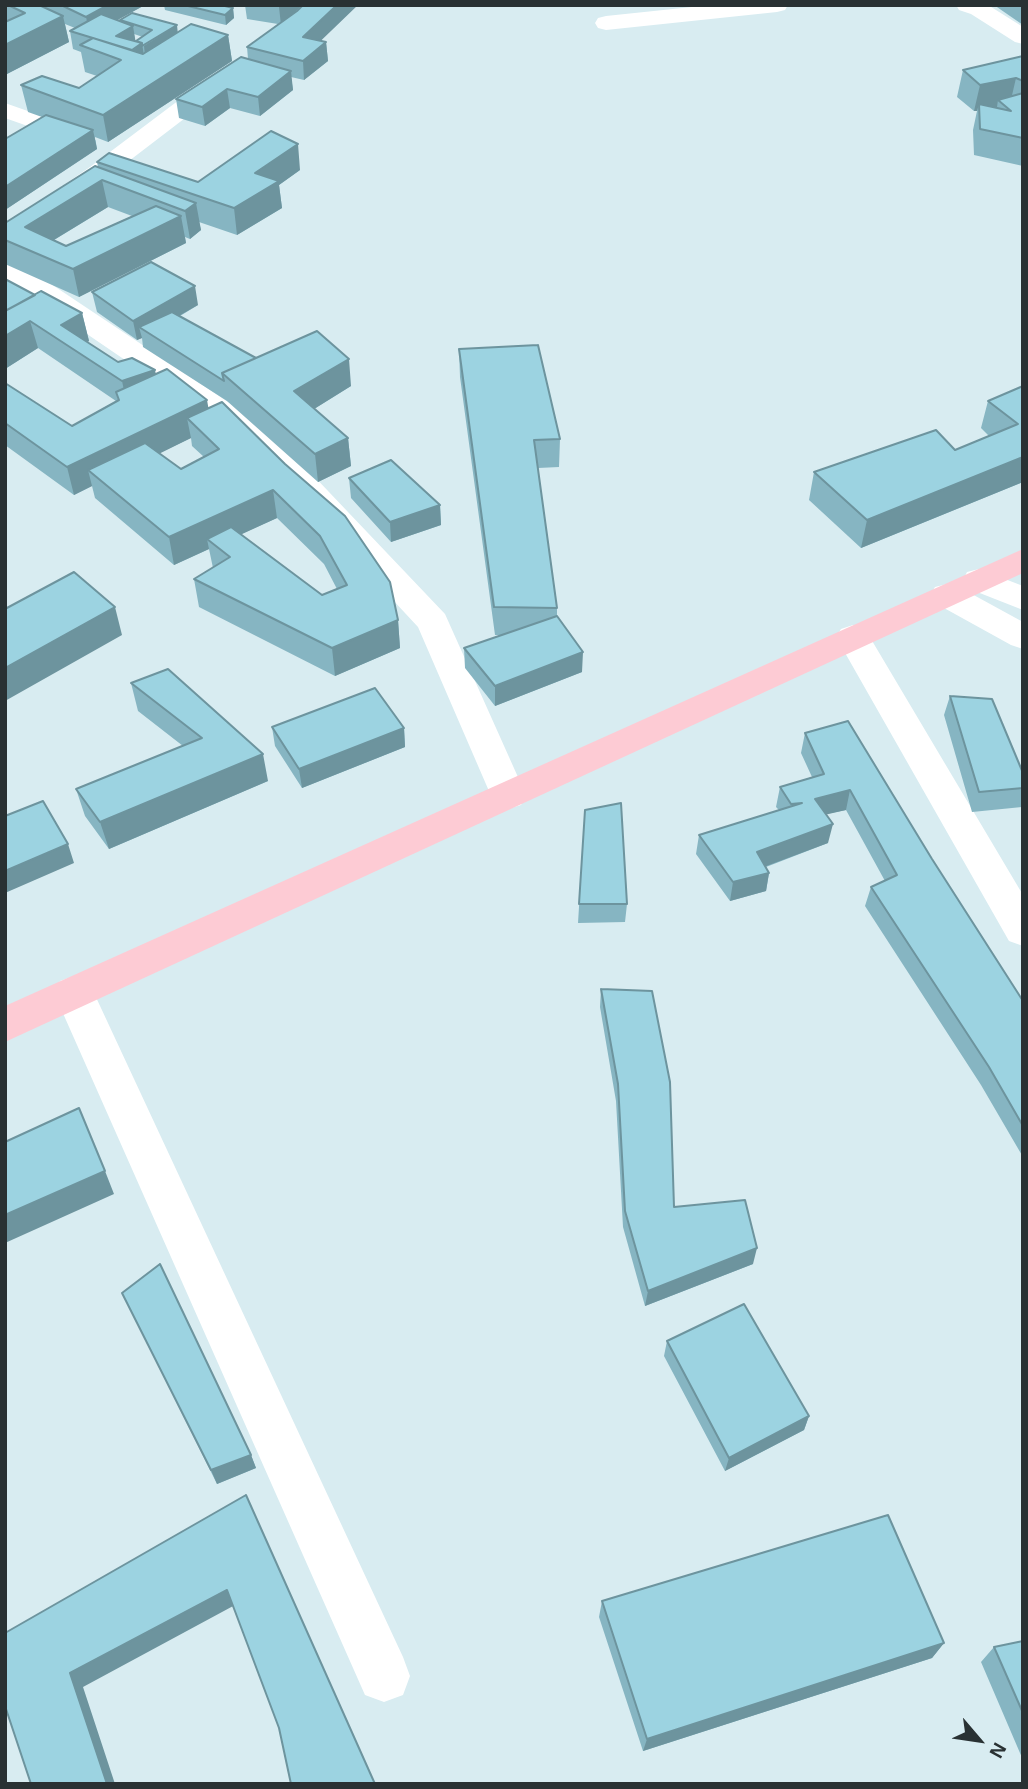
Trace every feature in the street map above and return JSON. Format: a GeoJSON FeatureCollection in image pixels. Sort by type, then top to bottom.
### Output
{"type":"FeatureCollection","features":[{"type":"Feature","properties":{"kind":"main road"},"geometry":{"type":"LineString","coordinates":[[5,1025],[1023,560]]}},
{"type":"Feature","properties":{"kind":"street"},"geometry":{"type":"LineString","coordinates":[[606,23],[777,5]]}},
{"type":"Feature","properties":{"kind":"street"},"geometry":{"type":"LineString","coordinates":[[967,5],[979,9],[1023,37]]}},
{"type":"Feature","properties":{"kind":"street"},"geometry":{"type":"LineString","coordinates":[[5,237],[239,66]]}},
{"type":"Feature","properties":{"kind":"street"},"geometry":{"type":"LineString","coordinates":[[5,110],[122,153]]}},
{"type":"Feature","properties":{"kind":"street"},"geometry":{"type":"LineString","coordinates":[[5,266],[259,437],[433,622],[508,795]]}},
{"type":"Feature","properties":{"kind":"street"},"geometry":{"type":"LineString","coordinates":[[979,580],[1023,599]]}},
{"type":"Feature","properties":{"kind":"street"},"geometry":{"type":"LineString","coordinates":[[947,595],[1023,637]]}},
{"type":"Feature","properties":{"kind":"street"},"geometry":{"type":"LineString","coordinates":[[853,638],[1023,930]]}},
{"type":"Feature","properties":{"kind":"street"},"geometry":{"type":"LineString","coordinates":[[74,993],[384,1676]]}},
{"type":"Feature","properties":{"kind":"building"},"geometry":{"type":"Polygon","coordinates":[[[8,5],[39,5],[63,16],[5,45],[5,22],[25,13],[8,5]]]}},
{"type":"Feature","properties":{"kind":"building"},"geometry":{"type":"Polygon","coordinates":[[[61,5],[85,6],[108,5],[86,17],[61,5]]]}},
{"type":"Feature","properties":{"kind":"building"},"geometry":{"type":"Polygon","coordinates":[[[184,5],[221,5],[233,8],[225,15],[184,5]]]}},
{"type":"Feature","properties":{"kind":"building"},"geometry":{"type":"Polygon","coordinates":[[[303,5],[337,5],[303,37],[326,42],[303,61],[247,47],[297,11],[303,5]]]}},
{"type":"Feature","properties":{"kind":"building"},"geometry":{"type":"Polygon","coordinates":[[[132,13],[177,25],[142,46],[142,43],[136,41],[152,30],[120,20],[132,13]]]}},
{"type":"Feature","properties":{"kind":"building"},"geometry":{"type":"Polygon","coordinates":[[[101,14],[133,26],[116,36],[142,43],[132,50],[70,31],[101,14]]]}},
{"type":"Feature","properties":{"kind":"building"},"geometry":{"type":"Polygon","coordinates":[[[191,24],[228,35],[103,115],[21,85],[42,76],[79,88],[121,60],[80,45],[93,38],[143,54],[191,24]]]}},
{"type":"Feature","properties":{"kind":"building"},"geometry":{"type":"Polygon","coordinates":[[[1023,56],[1023,81],[1016,78],[980,85],[963,70],[1023,56]]]}},
{"type":"Feature","properties":{"kind":"building"},"geometry":{"type":"Polygon","coordinates":[[[241,57],[291,71],[258,97],[227,89],[202,107],[176,99],[241,57]]]}},
{"type":"Feature","properties":{"kind":"building"},"geometry":{"type":"Polygon","coordinates":[[[1023,93],[1023,138],[980,129],[979,104],[1011,111],[998,100],[1023,93]]]}},
{"type":"Feature","properties":{"kind":"building"},"geometry":{"type":"Polygon","coordinates":[[[46,115],[93,130],[5,187],[5,139],[46,115]]]}},
{"type":"Feature","properties":{"kind":"building"},"geometry":{"type":"Polygon","coordinates":[[[271,131],[298,144],[255,173],[279,181],[234,208],[97,162],[109,153],[198,182],[271,131]]]}},
{"type":"Feature","properties":{"kind":"building"},"geometry":{"type":"Polygon","coordinates":[[[95,166],[196,203],[185,211],[102,180],[25,227],[66,246],[156,206],[181,216],[73,269],[5,240],[5,223],[95,166]]]}},
{"type":"Feature","properties":{"kind":"building"},"geometry":{"type":"Polygon","coordinates":[[[151,262],[195,286],[133,321],[92,292],[151,262]]]}},
{"type":"Feature","properties":{"kind":"building"},"geometry":{"type":"Polygon","coordinates":[[[5,279],[35,295],[5,311],[5,279]]]}},
{"type":"Feature","properties":{"kind":"building"},"geometry":{"type":"Polygon","coordinates":[[[41,291],[82,313],[61,325],[118,362],[132,358],[155,370],[122,381],[30,321],[5,336],[5,311],[41,291]]]}},
{"type":"Feature","properties":{"kind":"building"},"geometry":{"type":"Polygon","coordinates":[[[172,312],[256,358],[222,373],[224,381],[139,327],[172,312]]]}},
{"type":"Feature","properties":{"kind":"building"},"geometry":{"type":"Polygon","coordinates":[[[317,331],[349,359],[294,391],[348,438],[315,454],[222,373],[317,331]]]}},
{"type":"Feature","properties":{"kind":"building"},"geometry":{"type":"Polygon","coordinates":[[[538,345],[560,439],[534,440],[557,608],[494,607],[459,349],[538,345]]]}},
{"type":"Feature","properties":{"kind":"building"},"geometry":{"type":"Polygon","coordinates":[[[167,369],[207,400],[67,467],[5,423],[5,383],[72,426],[119,400],[116,392],[167,369]]]}},
{"type":"Feature","properties":{"kind":"building"},"geometry":{"type":"Polygon","coordinates":[[[1023,386],[1023,457],[867,520],[814,472],[936,430],[955,450],[1018,424],[988,401],[1023,386]]]}},
{"type":"Feature","properties":{"kind":"building"},"geometry":{"type":"Polygon","coordinates":[[[222,402],[285,464],[345,516],[390,582],[398,620],[332,648],[194,579],[230,557],[207,539],[231,527],[322,595],[347,585],[320,536],[273,490],[169,537],[88,470],[145,443],[181,469],[219,449],[187,418],[222,402]]]}},
{"type":"Feature","properties":{"kind":"building"},"geometry":{"type":"Polygon","coordinates":[[[391,460],[440,505],[390,522],[349,478],[391,460]]]}},
{"type":"Feature","properties":{"kind":"building"},"geometry":{"type":"Polygon","coordinates":[[[74,572],[115,607],[5,668],[5,609],[74,572]]]}},
{"type":"Feature","properties":{"kind":"building"},"geometry":{"type":"Polygon","coordinates":[[[557,616],[583,652],[495,686],[464,648],[557,616]]]}},
{"type":"Feature","properties":{"kind":"building"},"geometry":{"type":"Polygon","coordinates":[[[168,669],[263,754],[100,822],[76,789],[202,738],[131,683],[168,669]]]}},
{"type":"Feature","properties":{"kind":"building"},"geometry":{"type":"Polygon","coordinates":[[[375,688],[404,728],[299,769],[272,727],[375,688]]]}},
{"type":"Feature","properties":{"kind":"building"},"geometry":{"type":"Polygon","coordinates":[[[950,696],[992,699],[1023,773],[1023,788],[979,792],[950,696]]]}},
{"type":"Feature","properties":{"kind":"building"},"geometry":{"type":"Polygon","coordinates":[[[848,721],[1023,1001],[1023,1126],[989,1067],[871,887],[897,875],[850,790],[815,799],[833,824],[757,852],[769,873],[733,882],[699,835],[802,803],[791,804],[780,787],[824,774],[805,733],[848,721]]]}},
{"type":"Feature","properties":{"kind":"building"},"geometry":{"type":"Polygon","coordinates":[[[43,801],[68,844],[5,871],[5,816],[43,801]]]}},
{"type":"Feature","properties":{"kind":"building"},"geometry":{"type":"Polygon","coordinates":[[[621,803],[627,904],[579,904],[585,810],[621,803]]]}},
{"type":"Feature","properties":{"kind":"building"},"geometry":{"type":"Polygon","coordinates":[[[601,989],[652,991],[670,1082],[674,1207],[745,1200],[757,1248],[648,1291],[625,1211],[618,1084],[601,989]]]}},
{"type":"Feature","properties":{"kind":"building"},"geometry":{"type":"Polygon","coordinates":[[[79,1108],[105,1171],[5,1215],[5,1142],[79,1108]]]}},
{"type":"Feature","properties":{"kind":"building"},"geometry":{"type":"Polygon","coordinates":[[[160,1264],[251,1455],[211,1470],[122,1293],[160,1264]]]}},
{"type":"Feature","properties":{"kind":"building"},"geometry":{"type":"Polygon","coordinates":[[[744,1304],[809,1416],[729,1458],[667,1341],[744,1304]]]}},
{"type":"Feature","properties":{"kind":"building"},"geometry":{"type":"Polygon","coordinates":[[[246,1495],[375,1784],[291,1784],[279,1728],[227,1590],[70,1673],[107,1784],[31,1784],[5,1706],[5,1633],[246,1495]]]}},
{"type":"Feature","properties":{"kind":"building"},"geometry":{"type":"Polygon","coordinates":[[[888,1515],[944,1643],[647,1739],[602,1601],[888,1515]]]}},
{"type":"Feature","properties":{"kind":"building"},"geometry":{"type":"Polygon","coordinates":[[[1023,1641],[1023,1713],[994,1647],[1023,1641]]]}}]}
